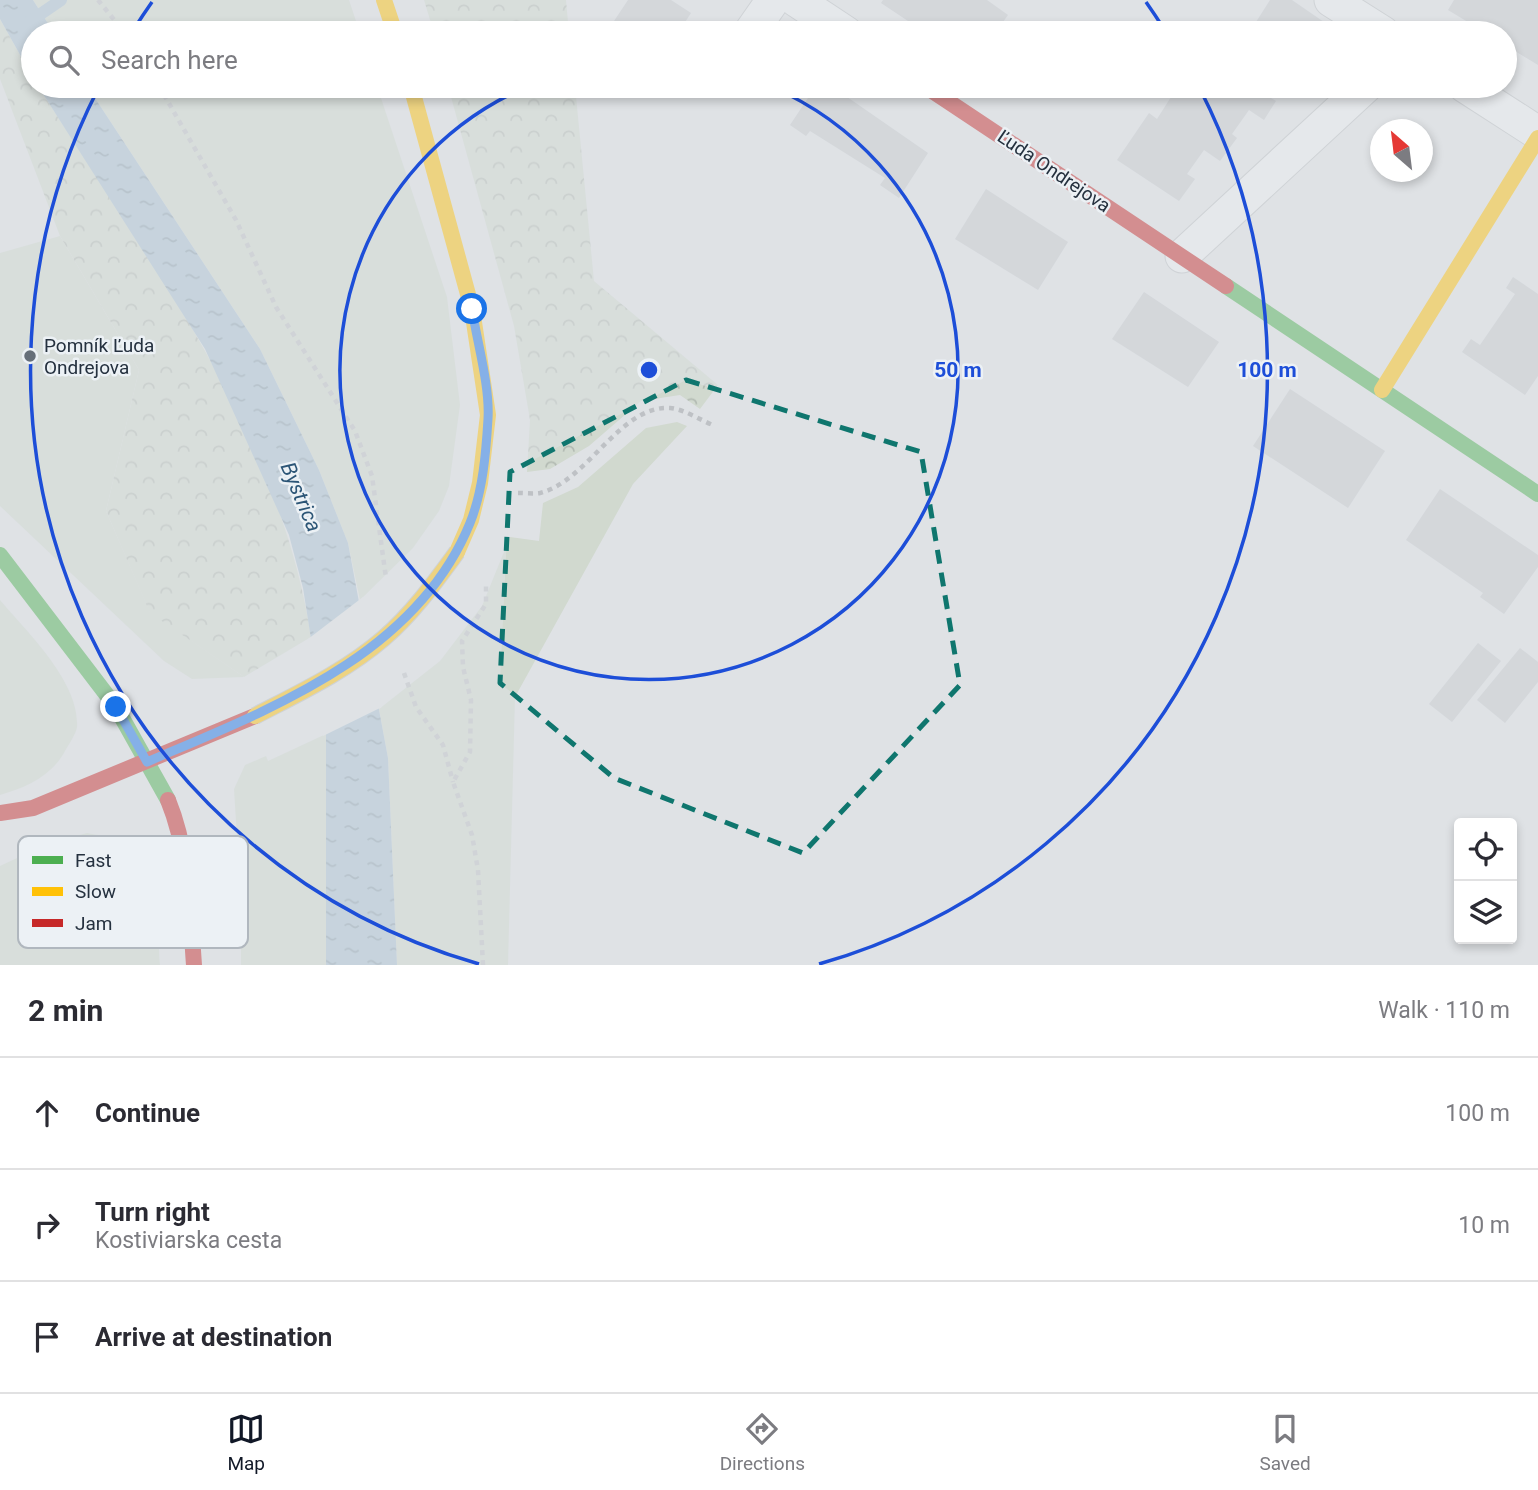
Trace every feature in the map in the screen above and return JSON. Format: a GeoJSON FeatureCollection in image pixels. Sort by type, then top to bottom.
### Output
{"type":"FeatureCollection","features":[{"type":"Feature","properties":{"kind":"street"},"geometry":{"type":"LineString","coordinates":[[384,0],[391,21]]}},
{"type":"Feature","properties":{"kind":"street"},"geometry":{"type":"LineString","coordinates":[[758,21],[773,0]]}},
{"type":"Feature","properties":{"kind":"street"},"geometry":{"type":"LineString","coordinates":[[796,0],[828,21]]}},
{"type":"Feature","properties":{"kind":"street"},"geometry":{"type":"LineString","coordinates":[[1331,0],[1364,21]]}},
{"type":"Feature","properties":{"kind":"street"},"geometry":{"type":"LineString","coordinates":[[0,813],[33,808],[147,762],[255,716],[330,675],[383,639],[423,598],[457,552],[471,520],[480,484],[488,415],[472,309],[414,98]]}},
{"type":"Feature","properties":{"kind":"street","name":"Ľuda Ondrejova"},"geometry":{"type":"LineString","coordinates":[[943,98],[1538,494]]}},
{"type":"Feature","properties":{"kind":"street"},"geometry":{"type":"LineString","coordinates":[[1182,256],[1353,98]]}},
{"type":"Feature","properties":{"kind":"street"},"geometry":{"type":"LineString","coordinates":[[1484,98],[1538,133]]}},
{"type":"Feature","properties":{"kind":"street"},"geometry":{"type":"LineString","coordinates":[[1382,390],[1538,138]]}},
{"type":"Feature","properties":{"kind":"street"},"geometry":{"type":"LineString","coordinates":[[0,555],[88,666],[116,707],[178,824],[180,836]]}},
{"type":"Feature","properties":{"kind":"street"},"geometry":{"type":"LineString","coordinates":[[8,828],[33,808]]}},
{"type":"Feature","properties":{"kind":"path"},"geometry":{"type":"LineString","coordinates":[[98,0],[116,21]]}},
{"type":"Feature","properties":{"kind":"path"},"geometry":{"type":"LineString","coordinates":[[166,98],[236,220],[276,307],[355,431],[372,476],[381,544]]}},
{"type":"Feature","properties":{"kind":"path"},"geometry":{"type":"LineString","coordinates":[[480,484],[516,492],[540,493],[577,472],[624,427],[645,413],[670,408],[715,426]]}},
{"type":"Feature","properties":{"kind":"path"},"geometry":{"type":"LineString","coordinates":[[483,965],[478,870],[472,835],[453,782],[470,752],[471,700],[463,667],[462,641],[486,604],[486,580]]}},
{"type":"Feature","properties":{"kind":"highlighted area"},"geometry":{"type":"Polygon","coordinates":[[[686,380],[921,452],[960,685],[803,853],[614,778],[500,683],[510,472],[686,380]]]}},
{"type":"Feature","properties":{"kind":"green space"},"geometry":{"type":"Polygon","coordinates":[[[33,0],[349,0],[356,21],[46,21],[33,0]]]}},
{"type":"Feature","properties":{"kind":"green space"},"geometry":{"type":"Polygon","coordinates":[[[424,0],[566,0],[568,21],[430,21],[424,0]]]}},
{"type":"Feature","properties":{"kind":"green space"},"geometry":{"type":"Polygon","coordinates":[[[0,19],[21,57],[21,98],[46,98],[122,215],[204,349],[240,418],[271,488],[295,561],[311,637],[244,677],[150,613],[106,511],[139,370],[60,236],[0,79],[0,19]]]}},
{"type":"Feature","properties":{"kind":"green space"},"geometry":{"type":"Polygon","coordinates":[[[95,98],[381,98],[447,297],[460,405],[449,486],[439,511],[413,548],[360,600],[348,543],[319,470],[260,349],[95,98]]]}},
{"type":"Feature","properties":{"kind":"green space"},"geometry":{"type":"Polygon","coordinates":[[[451,98],[576,98],[594,281],[718,385],[700,409],[680,395],[641,401],[589,446],[550,469],[527,472],[530,420],[514,326],[451,98]]]}},
{"type":"Feature","properties":{"kind":"green space"},"geometry":{"type":"Polygon","coordinates":[[[60,236],[139,370],[106,511],[150,612],[244,677],[192,679],[164,661],[0,506],[0,253],[60,236]]]}},
{"type":"Feature","properties":{"kind":"green space"},"geometry":{"type":"Polygon","coordinates":[[[677,422],[687,426],[633,484],[515,697],[508,965],[397,965],[388,758],[379,709],[440,661],[482,606],[510,537],[539,541],[543,503],[578,487],[646,428],[677,422]]]}},
{"type":"Feature","properties":{"kind":"green space"},"geometry":{"type":"Polygon","coordinates":[[[0,600],[37,642],[61,675],[76,710],[77,727],[60,760],[53,767],[28,785],[0,795],[0,600]]]}},
{"type":"Feature","properties":{"kind":"green space"},"geometry":{"type":"Polygon","coordinates":[[[326,734],[326,965],[241,965],[241,948],[248,948],[248,836],[237,836],[234,789],[245,765],[266,756],[268,761],[326,734]]]}},
{"type":"Feature","properties":{"kind":"green space"},"geometry":{"type":"Polygon","coordinates":[[[87,833],[102,836],[76,836],[87,833]]]}},
{"type":"Feature","properties":{"kind":"green space"},"geometry":{"type":"Polygon","coordinates":[[[18,858],[18,948],[159,948],[160,965],[0,965],[0,866],[18,858]]]}},
{"type":"Feature","properties":{"kind":"water"},"geometry":{"type":"Polygon","coordinates":[[[0,0],[33,0],[46,21],[21,21],[21,57],[0,19],[0,0]]]}},
{"type":"Feature","properties":{"kind":"water","name":"Bystrica"},"geometry":{"type":"Polygon","coordinates":[[[46,98],[95,98],[260,349],[319,470],[348,543],[388,758],[397,965],[326,965],[326,734],[303,588],[289,535],[205,349],[46,98]]]}},
{"type":"Feature","properties":{"kind":"pier"},"geometry":{"type":"Polygon","coordinates":[[[363,597],[382,707],[323,736],[308,639],[363,597]]]}},
{"type":"Feature","properties":{"kind":"building"},"geometry":{"type":"Polygon","coordinates":[[[628,0],[671,0],[691,13],[686,21],[614,21],[628,0]]]}},
{"type":"Feature","properties":{"kind":"building"},"geometry":{"type":"Polygon","coordinates":[[[883,0],[987,0],[1008,15],[1004,21],[908,21],[881,3],[883,0]]]}},
{"type":"Feature","properties":{"kind":"building"},"geometry":{"type":"Polygon","coordinates":[[[1270,0],[1292,0],[1322,21],[1257,21],[1270,0]]]}},
{"type":"Feature","properties":{"kind":"building"},"geometry":{"type":"Polygon","coordinates":[[[1454,0],[1538,0],[1538,65],[1517,52],[1517,21],[1466,21],[1448,10],[1454,0]]]}},
{"type":"Feature","properties":{"kind":"building"},"geometry":{"type":"Polygon","coordinates":[[[808,98],[849,98],[928,153],[899,198],[880,185],[885,178],[810,131],[806,136],[790,125],[808,98]]]}},
{"type":"Feature","properties":{"kind":"building"},"geometry":{"type":"Polygon","coordinates":[[[1170,98],[1271,98],[1276,101],[1264,120],[1249,110],[1232,134],[1237,138],[1220,161],[1204,150],[1187,174],[1195,179],[1179,201],[1117,160],[1149,113],[1157,119],[1170,98]]]}},
{"type":"Feature","properties":{"kind":"building"},"geometry":{"type":"Polygon","coordinates":[[[986,189],[1068,242],[1038,290],[955,239],[986,189]]]}},
{"type":"Feature","properties":{"kind":"building"},"geometry":{"type":"Polygon","coordinates":[[[1513,277],[1538,294],[1538,376],[1525,395],[1462,352],[1471,339],[1480,345],[1515,294],[1506,288],[1513,277]]]}},
{"type":"Feature","properties":{"kind":"building"},"geometry":{"type":"Polygon","coordinates":[[[1144,292],[1219,342],[1188,387],[1112,339],[1144,292]]]}},
{"type":"Feature","properties":{"kind":"building"},"geometry":{"type":"Polygon","coordinates":[[[1290,389],[1385,451],[1348,508],[1253,446],[1290,389]]]}},
{"type":"Feature","properties":{"kind":"building"},"geometry":{"type":"Polygon","coordinates":[[[1440,489],[1538,555],[1538,567],[1504,614],[1480,597],[1483,593],[1406,540],[1440,489]]]}},
{"type":"Feature","properties":{"kind":"building"},"geometry":{"type":"Polygon","coordinates":[[[1478,643],[1501,661],[1452,722],[1429,704],[1478,643]]]}},
{"type":"Feature","properties":{"kind":"building"},"geometry":{"type":"Polygon","coordinates":[[[1520,648],[1538,662],[1538,682],[1505,723],[1477,700],[1520,648]]]}},
{"type":"Feature","properties":{"kind":"waterway"},"geometry":{"type":"LineString","coordinates":[[30,21],[61,0]]}},
{"type":"Feature","properties":{"kind":"traffic: fast"},"geometry":{"type":"LineString","coordinates":[[1226,286],[1538,494]]}},
{"type":"Feature","properties":{"kind":"traffic: fast"},"geometry":{"type":"LineString","coordinates":[[0,555],[116,707],[168,800]]}},
{"type":"Feature","properties":{"kind":"traffic: slow"},"geometry":{"type":"LineString","coordinates":[[384,0],[391,21]]}},
{"type":"Feature","properties":{"kind":"traffic: slow"},"geometry":{"type":"LineString","coordinates":[[414,98],[472,309],[488,415],[480,483],[471,520],[457,552]]}},
{"type":"Feature","properties":{"kind":"traffic: slow"},"geometry":{"type":"LineString","coordinates":[[1382,390],[1538,138]]}},
{"type":"Feature","properties":{"kind":"traffic: slow"},"geometry":{"type":"LineString","coordinates":[[255,716],[338,671],[384,638],[414,608],[457,552]]}},
{"type":"Feature","properties":{"kind":"traffic: jam"},"geometry":{"type":"LineString","coordinates":[[943,98],[1226,286]]}},
{"type":"Feature","properties":{"kind":"traffic: jam"},"geometry":{"type":"LineString","coordinates":[[0,813],[33,808],[255,716]]}},
{"type":"Feature","properties":{"kind":"traffic: jam"},"geometry":{"type":"LineString","coordinates":[[168,800],[179,836]]}},
{"type":"Feature","properties":{"kind":"traffic: jam"},"geometry":{"type":"LineString","coordinates":[[193,948],[194,965]]}},
{"type":"Feature","properties":{"kind":"place","name":"Pomník Ľuda Ondrejova"},"geometry":{"type":"Point","coordinates":[30,356]}},
{"type":"Feature","properties":{"kind":"route"},"geometry":{"type":"LineString","coordinates":[[116,707],[147,762],[255,716],[330,675],[383,639],[423,598],[457,552],[471,520],[482,475],[488,415],[472,309]]}}]}
